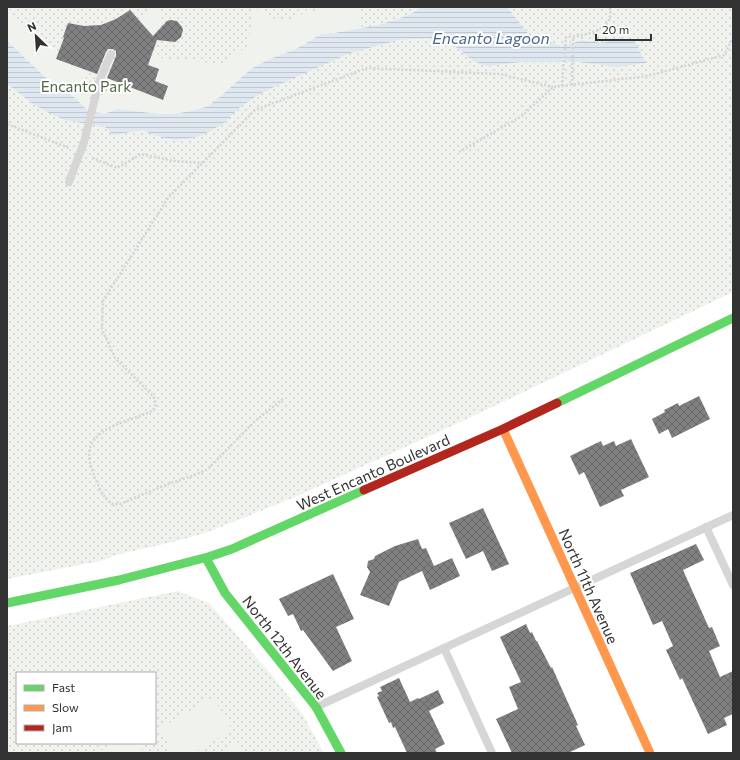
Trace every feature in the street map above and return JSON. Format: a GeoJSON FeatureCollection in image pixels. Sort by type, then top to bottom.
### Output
{"type":"FeatureCollection","features":[{"type":"Feature","properties":{"kind":"street","name":"West Encanto Boulevard"},"geometry":{"type":"LineString","coordinates":[[7,603],[85,588],[206,558],[288,525],[503,429],[733,318]]}},
{"type":"Feature","properties":{"kind":"street","name":"North 11th Avenue"},"geometry":{"type":"LineString","coordinates":[[503,429],[650,753]]}},
{"type":"Feature","properties":{"kind":"street","name":"North 12th Avenue"},"geometry":{"type":"LineString","coordinates":[[206,558],[225,593],[316,707],[340,753]]}},
{"type":"Feature","properties":{"kind":"lane"},"geometry":{"type":"LineString","coordinates":[[69,182],[84,142],[99,82],[111,54]]}},
{"type":"Feature","properties":{"kind":"lane"},"geometry":{"type":"LineString","coordinates":[[316,707],[733,515]]}},
{"type":"Feature","properties":{"kind":"lane"},"geometry":{"type":"LineString","coordinates":[[706,527],[733,585]]}},
{"type":"Feature","properties":{"kind":"lane"},"geometry":{"type":"LineString","coordinates":[[444,648],[492,753]]}},
{"type":"Feature","properties":{"kind":"path"},"geometry":{"type":"LineString","coordinates":[[562,86],[566,37],[589,33],[606,25],[610,16],[610,7]]}},
{"type":"Feature","properties":{"kind":"path"},"geometry":{"type":"LineString","coordinates":[[572,85],[573,37]]}},
{"type":"Feature","properties":{"kind":"path"},"geometry":{"type":"LineString","coordinates":[[283,399],[254,422],[214,464],[208,469],[194,475],[116,505],[109,502],[105,498],[94,475],[88,453],[96,436],[112,427],[152,411],[156,405],[154,396],[115,358],[102,329],[103,301],[168,198],[255,110],[367,68],[500,74],[553,87],[648,76],[724,55],[733,38]]}},
{"type":"Feature","properties":{"kind":"path"},"geometry":{"type":"LineString","coordinates":[[459,152],[522,116],[553,87]]}},
{"type":"Feature","properties":{"kind":"path"},"geometry":{"type":"LineString","coordinates":[[7,124],[117,168],[141,154],[174,161],[203,163]]}},
{"type":"Feature","properties":{"kind":"green space","name":"Encanto Park"},"geometry":{"type":"Polygon","coordinates":[[[7,7],[733,7],[733,292],[467,419],[295,497],[246,517],[205,533],[116,555],[105,560],[7,579],[7,7]]]}},
{"type":"Feature","properties":{"kind":"green space"},"geometry":{"type":"Polygon","coordinates":[[[7,7],[30,33],[59,51],[57,59],[88,71],[84,82],[90,97],[86,109],[75,98],[48,80],[7,41],[7,7]]]}},
{"type":"Feature","properties":{"kind":"green space"},"geometry":{"type":"Polygon","coordinates":[[[154,7],[163,13],[155,38],[140,22],[154,7]]]}},
{"type":"Feature","properties":{"kind":"green space"},"geometry":{"type":"Polygon","coordinates":[[[321,7],[347,7],[362,11],[360,19],[362,29],[323,34],[298,48],[268,60],[249,70],[220,97],[203,108],[181,113],[167,114],[117,109],[105,114],[94,112],[98,99],[107,94],[113,81],[163,99],[168,86],[155,81],[159,69],[148,65],[154,49],[160,58],[223,64],[227,63],[248,45],[253,12],[260,9],[265,14],[277,20],[289,21],[295,19],[306,10],[312,14],[321,7]]]}},
{"type":"Feature","properties":{"kind":"green space"},"geometry":{"type":"Polygon","coordinates":[[[178,591],[209,603],[272,675],[303,715],[324,753],[7,753],[7,626],[178,591]]]}},
{"type":"Feature","properties":{"kind":"green space"},"geometry":{"type":"Polygon","coordinates":[[[213,697],[232,730],[193,753],[173,753],[159,729],[213,697]]]}},
{"type":"Feature","properties":{"kind":"green space"},"geometry":{"type":"Polygon","coordinates":[[[238,742],[245,753],[219,753],[238,742]]]}},
{"type":"Feature","properties":{"kind":"green space"},"geometry":{"type":"Polygon","coordinates":[[[112,744],[139,744],[144,753],[97,753],[112,744]]]}},
{"type":"Feature","properties":{"kind":"water","name":"Encanto Lagoon"},"geometry":{"type":"Polygon","coordinates":[[[420,7],[507,7],[532,39],[542,38],[561,47],[582,40],[601,43],[621,39],[630,39],[636,43],[646,63],[616,67],[580,62],[519,62],[489,66],[472,60],[451,43],[443,39],[424,38],[399,40],[350,53],[263,92],[240,107],[223,124],[208,132],[197,137],[175,140],[160,137],[142,130],[113,135],[105,127],[65,120],[33,104],[7,84],[7,41],[48,80],[75,98],[88,111],[105,114],[117,109],[159,114],[174,114],[196,110],[208,106],[254,67],[298,48],[318,36],[374,26],[402,18],[416,11],[420,7]]]}},
{"type":"Feature","properties":{"kind":"building"},"geometry":{"type":"Polygon","coordinates":[[[130,10],[153,36],[167,21],[170,20],[177,21],[182,27],[183,30],[181,37],[175,42],[157,40],[148,65],[159,69],[155,81],[168,86],[163,100],[107,78],[116,56],[116,51],[113,49],[108,49],[106,52],[97,74],[56,59],[68,23],[84,26],[101,25],[116,19],[130,10]]]}},
{"type":"Feature","properties":{"kind":"building"},"geometry":{"type":"Polygon","coordinates":[[[699,396],[710,419],[672,438],[668,429],[659,434],[652,419],[665,412],[664,410],[678,403],[679,406],[699,396]]]}},
{"type":"Feature","properties":{"kind":"building"},"geometry":{"type":"Polygon","coordinates":[[[631,439],[649,477],[621,490],[624,496],[600,507],[584,472],[579,475],[570,456],[601,441],[603,446],[614,441],[616,446],[631,439]]]}},
{"type":"Feature","properties":{"kind":"building"},"geometry":{"type":"Polygon","coordinates":[[[483,508],[509,564],[492,571],[483,551],[466,559],[449,523],[483,508]]]}},
{"type":"Feature","properties":{"kind":"building"},"geometry":{"type":"Polygon","coordinates":[[[418,539],[422,549],[426,548],[434,566],[452,558],[460,576],[430,590],[422,571],[399,582],[389,606],[360,595],[370,572],[367,567],[368,561],[395,546],[418,539]]]}},
{"type":"Feature","properties":{"kind":"building"},"geometry":{"type":"Polygon","coordinates":[[[696,544],[704,560],[683,570],[709,628],[712,627],[720,646],[709,651],[720,677],[733,671],[733,714],[724,718],[727,725],[708,734],[682,678],[680,680],[666,650],[673,646],[662,621],[653,625],[630,573],[696,544]]]}},
{"type":"Feature","properties":{"kind":"building"},"geometry":{"type":"Polygon","coordinates":[[[333,574],[354,619],[336,627],[352,661],[333,671],[303,630],[301,631],[293,614],[288,616],[279,599],[333,574]]]}},
{"type":"Feature","properties":{"kind":"building"},"geometry":{"type":"Polygon","coordinates":[[[526,624],[530,633],[532,632],[551,668],[552,667],[578,725],[576,726],[585,745],[568,753],[512,753],[496,719],[518,709],[509,687],[521,682],[500,637],[526,624]]]}},
{"type":"Feature","properties":{"kind":"building"},"geometry":{"type":"Polygon","coordinates":[[[399,678],[410,702],[438,690],[444,703],[429,711],[445,744],[435,749],[437,753],[407,753],[395,727],[393,728],[391,722],[389,723],[377,697],[379,696],[377,693],[382,691],[380,687],[399,678]]]}},
{"type":"Feature","properties":{"kind":"traffic: fast"},"geometry":{"type":"LineString","coordinates":[[557,403],[733,318]]}},
{"type":"Feature","properties":{"kind":"traffic: fast"},"geometry":{"type":"LineString","coordinates":[[7,603],[119,580],[208,557],[232,549],[364,490]]}},
{"type":"Feature","properties":{"kind":"traffic: fast"},"geometry":{"type":"LineString","coordinates":[[206,558],[225,593],[316,707],[341,753]]}},
{"type":"Feature","properties":{"kind":"traffic: slow"},"geometry":{"type":"LineString","coordinates":[[503,429],[650,753]]}},
{"type":"Feature","properties":{"kind":"traffic: jam"},"geometry":{"type":"LineString","coordinates":[[364,490],[503,429],[557,403]]}}]}
